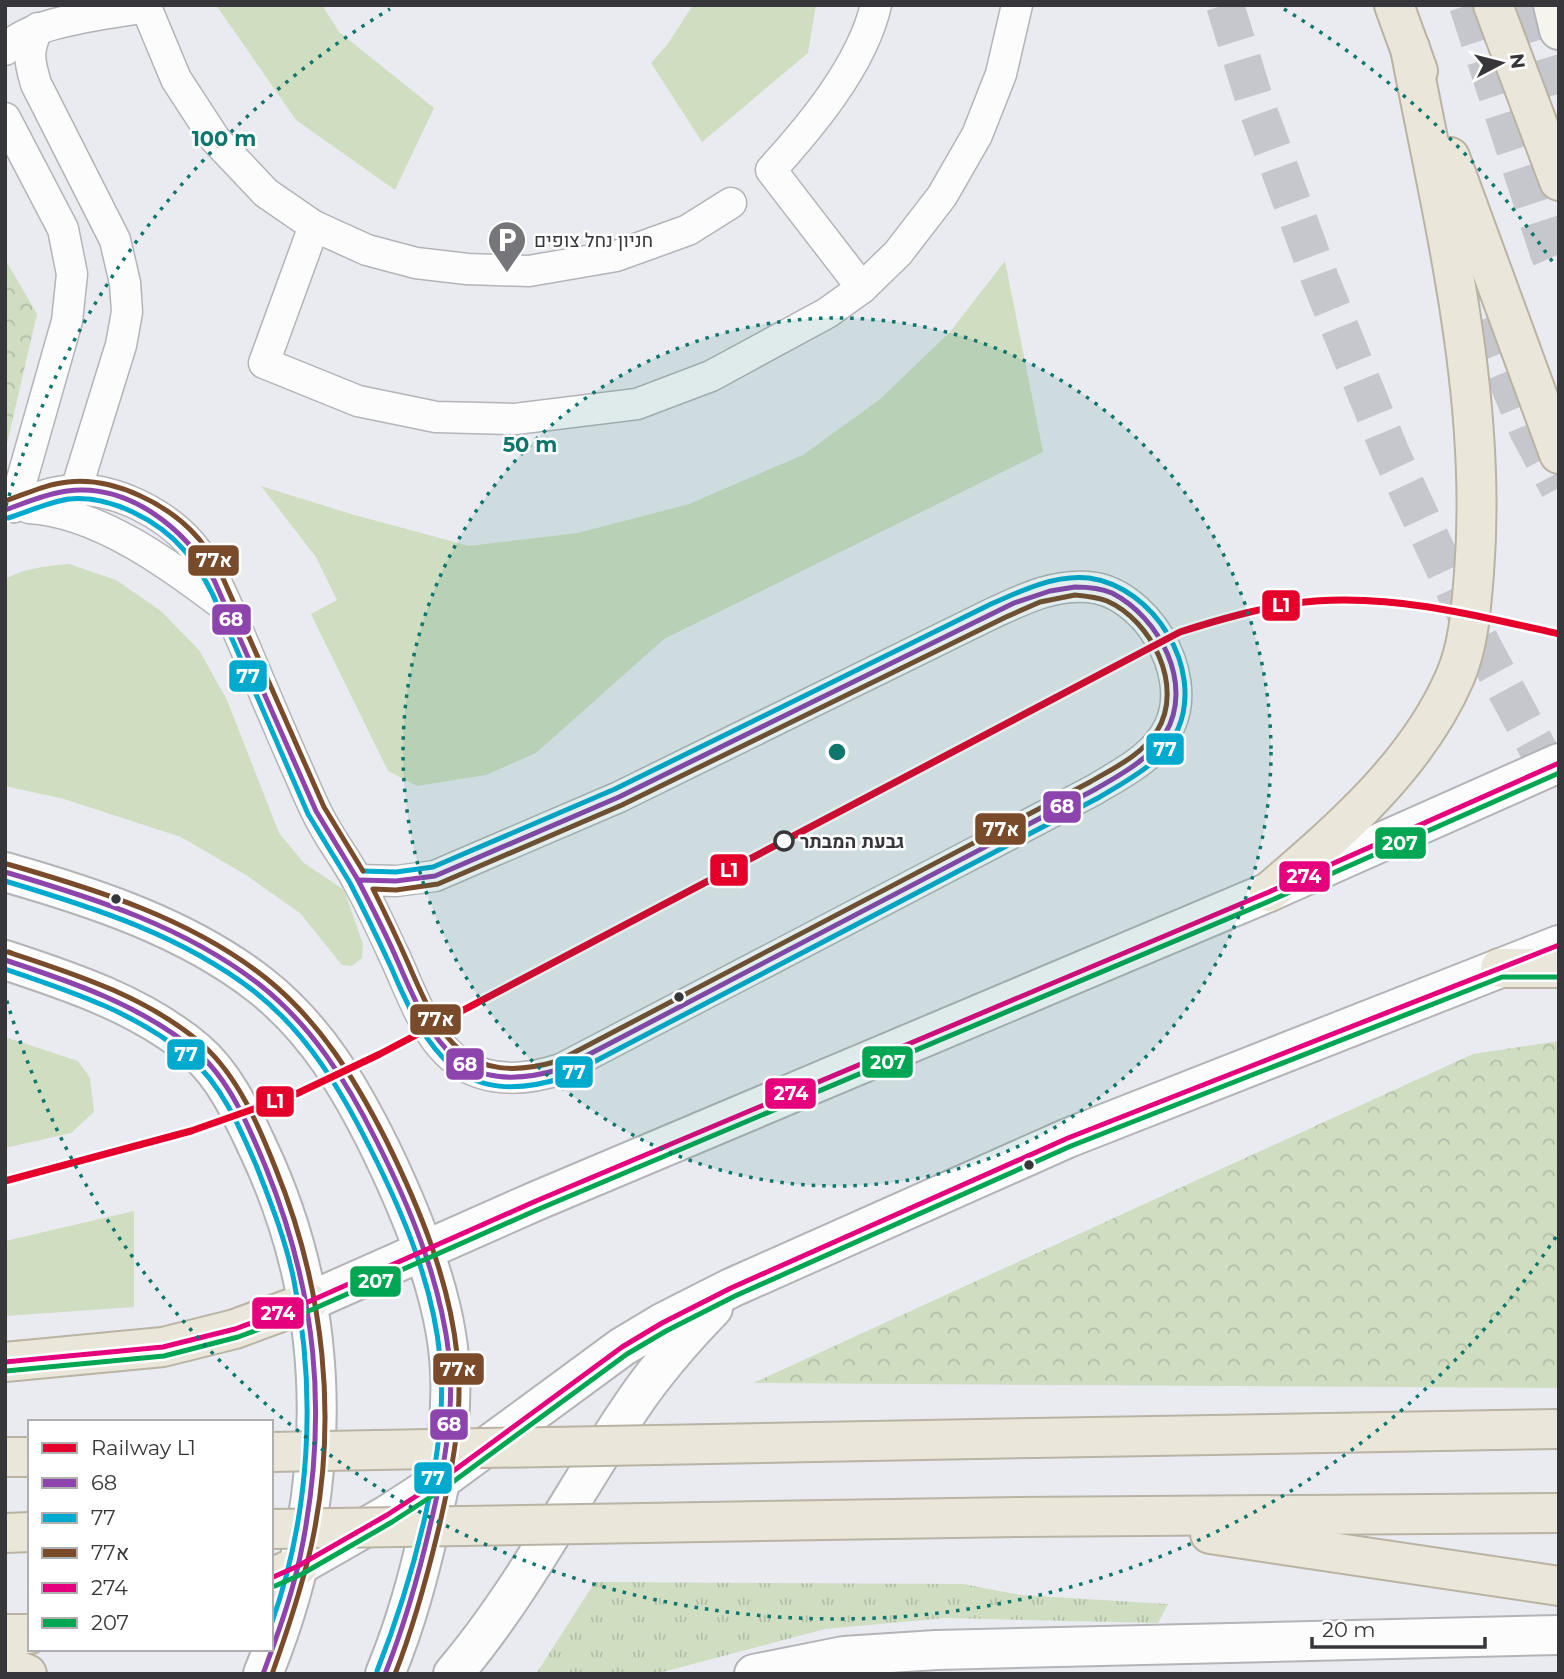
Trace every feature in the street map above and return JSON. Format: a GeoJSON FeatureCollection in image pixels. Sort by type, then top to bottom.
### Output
{"type":"FeatureCollection","features":[{"type":"Feature","properties":{"kind":"highway"},"geometry":{"type":"LineString","coordinates":[[1394,5],[1559,454]]}},
{"type":"Feature","properties":{"kind":"highway"},"geometry":{"type":"LineString","coordinates":[[1493,5],[1559,181]]}},
{"type":"Feature","properties":{"kind":"highway"},"geometry":{"type":"LineString","coordinates":[[1269,892],[1324,846],[1358,812],[1394,773],[1420,738],[1454,679],[1464,655],[1471,615],[1476,513],[1471,390],[1457,290],[1410,48]]}},
{"type":"Feature","properties":{"kind":"highway"},"geometry":{"type":"LineString","coordinates":[[1500,968],[1559,968]]}},
{"type":"Feature","properties":{"kind":"highway"},"geometry":{"type":"LineString","coordinates":[[5,1362],[163,1347],[235,1329],[308,1302]]}},
{"type":"Feature","properties":{"kind":"highway"},"geometry":{"type":"LineString","coordinates":[[273,1452],[1559,1429]]}},
{"type":"Feature","properties":{"kind":"highway"},"geometry":{"type":"LineString","coordinates":[[5,1457],[28,1457]]}},
{"type":"Feature","properties":{"kind":"highway"},"geometry":{"type":"LineString","coordinates":[[273,1528],[1094,1516],[1559,1513]]}},
{"type":"Feature","properties":{"kind":"highway"},"geometry":{"type":"LineString","coordinates":[[1094,1516],[1559,1586]]}},
{"type":"Feature","properties":{"kind":"highway"},"geometry":{"type":"LineString","coordinates":[[5,1533],[28,1532]]}},
{"type":"Feature","properties":{"kind":"highway"},"geometry":{"type":"LineString","coordinates":[[5,1634],[28,1634]]}},
{"type":"Feature","properties":{"kind":"highway"},"geometry":{"type":"LineString","coordinates":[[5,1665],[27,1674]]}},
{"type":"Feature","properties":{"kind":"main road"},"geometry":{"type":"LineString","coordinates":[[1553,5],[1559,30]]}},
{"type":"Feature","properties":{"kind":"street"},"geometry":{"type":"LineString","coordinates":[[308,1302],[536,1201],[1269,892],[1559,764]]}},
{"type":"Feature","properties":{"kind":"street"},"geometry":{"type":"LineString","coordinates":[[5,872],[70,890],[141,918],[203,948],[258,983],[288,1009],[340,1073],[362,1110],[393,1175],[436,1290],[446,1335],[451,1389],[448,1442],[417,1584],[385,1674]]}},
{"type":"Feature","properties":{"kind":"street"},"geometry":{"type":"LineString","coordinates":[[285,1572],[387,1515],[441,1480],[622,1347],[731,1288],[1068,1138],[1559,945]]}},
{"type":"Feature","properties":{"kind":"street"},"geometry":{"type":"LineString","coordinates":[[5,960],[89,989],[143,1015],[198,1052],[225,1084],[278,1190],[293,1234],[308,1302],[317,1380],[317,1430],[310,1497],[285,1572],[273,1628]]}},
{"type":"Feature","properties":{"kind":"street"},"geometry":{"type":"LineString","coordinates":[[453,1674],[511,1598],[632,1405],[670,1354],[731,1288]]}},
{"type":"Feature","properties":{"kind":"street"},"geometry":{"type":"LineString","coordinates":[[754,1674],[844,1656],[936,1650],[1559,1636]]}},
{"type":"Feature","properties":{"kind":"street"},"geometry":{"type":"LineString","coordinates":[[263,1674],[268,1651]]}},
{"type":"Feature","properties":{"kind":"lane"},"geometry":{"type":"LineString","coordinates":[[862,288],[771,170],[794,144],[842,79],[859,48],[876,5]]}},
{"type":"Feature","properties":{"kind":"lane"},"geometry":{"type":"LineString","coordinates":[[314,226],[264,363],[358,401],[436,417],[515,419],[637,404],[710,376],[827,313],[862,288],[898,253],[942,196],[976,135],[1001,74],[1017,5]]}},
{"type":"Feature","properties":{"kind":"lane"},"geometry":{"type":"LineString","coordinates":[[5,50],[13,39],[38,28],[146,7],[176,79],[215,139],[267,193],[314,226],[367,250],[416,263],[467,269],[529,271],[616,256],[688,230],[731,204]]}},
{"type":"Feature","properties":{"kind":"lane"},"geometry":{"type":"LineString","coordinates":[[38,28],[29,46],[30,64],[36,84],[115,240],[125,283],[127,312],[121,345],[76,490]]}},
{"type":"Feature","properties":{"kind":"lane"},"geometry":{"type":"LineString","coordinates":[[5,118],[63,229],[72,274],[67,321],[10,509]]}},
{"type":"Feature","properties":{"kind":"lane"},"geometry":{"type":"LineString","coordinates":[[10,509],[50,500],[76,490],[115,497],[165,521],[196,551],[229,610],[323,825],[358,880],[429,1028],[446,1050],[469,1068],[511,1079],[561,1069],[1132,768],[1156,746],[1170,727],[1176,708],[1175,681],[1161,642],[1129,604],[1106,590],[1061,587],[991,614],[619,797],[435,876],[396,881],[358,880]]}},
{"type":"Feature","properties":{"kind":"lane"},"geometry":{"type":"LineString","coordinates":[[10,509],[42,509],[69,516],[132,544],[166,563],[229,610]]}},
{"type":"Feature","properties":{"kind":"green space"},"geometry":{"type":"Polygon","coordinates":[[[216,5],[322,5],[339,32],[434,108],[395,190],[296,120],[216,5]]]}},
{"type":"Feature","properties":{"kind":"green space"},"geometry":{"type":"Polygon","coordinates":[[[693,5],[816,5],[808,53],[702,142],[651,63],[667,45],[693,5]]]}},
{"type":"Feature","properties":{"kind":"green space"},"geometry":{"type":"Polygon","coordinates":[[[5,259],[37,314],[5,452],[5,259]]]}},
{"type":"Feature","properties":{"kind":"green space"},"geometry":{"type":"Polygon","coordinates":[[[1005,261],[1043,452],[664,639],[536,753],[486,775],[417,786],[388,771],[311,614],[337,600],[316,557],[261,486],[469,546],[578,533],[689,504],[803,455],[879,400],[950,332],[1005,261]]]}},
{"type":"Feature","properties":{"kind":"green space"},"geometry":{"type":"Polygon","coordinates":[[[69,564],[116,580],[161,611],[199,650],[227,700],[279,833],[304,863],[344,890],[363,944],[362,958],[352,966],[342,965],[300,913],[246,875],[181,837],[64,799],[5,786],[5,579],[28,570],[69,564]]]}},
{"type":"Feature","properties":{"kind":"green space"},"geometry":{"type":"Polygon","coordinates":[[[5,1037],[78,1061],[90,1078],[94,1112],[71,1133],[5,1148],[5,1037]]]}},
{"type":"Feature","properties":{"kind":"green space"},"geometry":{"type":"Polygon","coordinates":[[[1559,1041],[1559,1388],[753,1383],[1473,1054],[1559,1041]]]}},
{"type":"Feature","properties":{"kind":"green space"},"geometry":{"type":"Polygon","coordinates":[[[134,1211],[134,1307],[5,1316],[5,1241],[134,1211]]]}},
{"type":"Feature","properties":{"kind":"green space"},"geometry":{"type":"Polygon","coordinates":[[[595,1582],[963,1584],[1020,1595],[1168,1604],[1158,1623],[945,1618],[825,1629],[655,1674],[536,1674],[595,1582]]]}},
{"type":"Feature","properties":{"kind":"tunnel"},"geometry":{"type":"LineString","coordinates":[[1225,5],[1255,102],[1320,279],[1391,454],[1471,625],[1559,788]]}},
{"type":"Feature","properties":{"kind":"tunnel"},"geometry":{"type":"LineString","coordinates":[[1468,5],[1549,253],[1559,275]]}},
{"type":"Feature","properties":{"kind":"tunnel"},"geometry":{"type":"LineString","coordinates":[[1524,5],[1559,120]]}},
{"type":"Feature","properties":{"kind":"tunnel"},"geometry":{"type":"LineString","coordinates":[[1461,267],[1528,430],[1559,488]]}},
{"type":"Feature","properties":{"kind":"rail line","name":"L1"},"geometry":{"type":"LineString","coordinates":[[5,1181],[191,1131],[296,1094],[380,1054],[1180,632],[1264,609],[1316,601],[1347,600],[1438,608],[1559,634]]}},
{"type":"Feature","properties":{"kind":"transit line","name":"77א"},"geometry":{"type":"LineString","coordinates":[[5,501],[60,483],[104,484],[140,495],[187,526],[199,539],[222,576],[324,807],[363,871]]}},
{"type":"Feature","properties":{"kind":"transit line","name":"68"},"geometry":{"type":"LineString","coordinates":[[5,510],[43,496],[90,490],[133,502],[172,527],[188,543],[214,580],[316,811],[358,880]]}},
{"type":"Feature","properties":{"kind":"transit line","name":"77"},"geometry":{"type":"LineString","coordinates":[[8,518],[61,500],[101,501],[117,505],[147,520],[184,550],[213,595],[308,814],[350,883]]}},
{"type":"Feature","properties":{"kind":"transit line","name":"77"},"geometry":{"type":"LineString","coordinates":[[351,885],[405,998],[434,1048],[452,1067],[474,1080],[499,1086],[529,1086],[565,1077],[1098,798],[1133,777],[1154,761],[1172,741],[1184,705],[1184,681],[1168,634],[1153,614],[1134,597],[1113,585],[1089,578],[1050,581],[987,606],[615,789],[433,867],[396,872],[363,871]]}},
{"type":"Feature","properties":{"kind":"transit line","name":"68"},"geometry":{"type":"LineString","coordinates":[[1075,587],[1107,591],[1129,604],[1157,635],[1174,674],[1176,694],[1173,715],[1165,734],[1151,752],[1133,766],[1094,790],[561,1069],[526,1076],[497,1076],[474,1070],[454,1057],[438,1039],[424,1017],[358,880],[396,881],[435,876],[619,797],[1014,603],[1050,591],[1075,587]]}},
{"type":"Feature","properties":{"kind":"transit line","name":"77א"},"geometry":{"type":"LineString","coordinates":[[1075,595],[1107,601],[1123,610],[1150,639],[1165,675],[1165,713],[1157,731],[1144,747],[1127,760],[1090,782],[558,1061],[526,1068],[500,1068],[478,1062],[460,1050],[445,1034],[420,990],[373,889],[396,890],[438,884],[622,805],[1006,617],[1040,602],[1075,595]]}},
{"type":"Feature","properties":{"kind":"transit line","name":"274"},"geometry":{"type":"LineString","coordinates":[[5,1362],[163,1347],[235,1329],[308,1302],[536,1201],[1269,892],[1559,763]]}},
{"type":"Feature","properties":{"kind":"transit line","name":"207"},"geometry":{"type":"LineString","coordinates":[[6,1371],[164,1356],[238,1337],[311,1310],[539,1209],[1272,900],[1559,773]]}},
{"type":"Feature","properties":{"kind":"transit line","name":"77א"},"geometry":{"type":"LineString","coordinates":[[7,864],[75,884],[176,923],[208,939],[267,979],[304,1014],[335,1053],[362,1095],[398,1165],[421,1217],[440,1271],[453,1326],[459,1398],[452,1463],[439,1527],[420,1601],[395,1674]]}},
{"type":"Feature","properties":{"kind":"transit line","name":"68"},"geometry":{"type":"LineString","coordinates":[[5,872],[138,916],[201,947],[260,985],[296,1018],[327,1056],[365,1118],[389,1165],[412,1217],[439,1299],[449,1355],[451,1397],[444,1460],[422,1561],[385,1674]]}},
{"type":"Feature","properties":{"kind":"transit line","name":"77"},"geometry":{"type":"LineString","coordinates":[[5,881],[70,901],[167,939],[227,972],[255,992],[274,1008],[307,1044],[335,1084],[382,1173],[405,1223],[431,1303],[440,1357],[442,1394],[439,1433],[425,1517],[403,1599],[377,1671]]}},
{"type":"Feature","properties":{"kind":"transit line","name":"274"},"geometry":{"type":"LineString","coordinates":[[273,1577],[298,1566],[387,1515],[441,1480],[622,1347],[731,1288],[1068,1138],[1559,945]]}},
{"type":"Feature","properties":{"kind":"transit line","name":"77א"},"geometry":{"type":"LineString","coordinates":[[8,952],[85,978],[135,1000],[182,1028],[203,1045],[227,1072],[246,1102],[292,1213],[305,1259],[322,1354],[324,1451],[320,1499],[311,1547],[272,1674]]}},
{"type":"Feature","properties":{"kind":"transit line","name":"68"},"geometry":{"type":"LineString","coordinates":[[5,960],[105,996],[175,1035],[196,1051],[219,1076],[229,1090],[260,1152],[283,1214],[296,1260],[313,1352],[315,1399],[311,1493],[300,1559],[273,1646]]}},
{"type":"Feature","properties":{"kind":"transit line","name":"77"},"geometry":{"type":"LineString","coordinates":[[5,969],[102,1005],[170,1042],[212,1081],[229,1108],[256,1165],[291,1266],[306,1367],[306,1455],[301,1498],[294,1541],[273,1619]]}},
{"type":"Feature","properties":{"kind":"transit line","name":"207"},"geometry":{"type":"LineString","coordinates":[[275,1586],[302,1574],[392,1522],[446,1487],[627,1354],[735,1296],[1071,1146],[1502,977],[1559,977]]}},
{"type":"Feature","properties":{"kind":"transit line","name":"68"},"geometry":{"type":"LineString","coordinates":[[263,1674],[271,1651]]}},
{"type":"Feature","properties":{"kind":"place","name":"חניון נחל צופים"},"geometry":{"type":"Point","coordinates":[507,274]}},
{"type":"Feature","properties":{"kind":"place","name":"גבעת המבתר"},"geometry":{"type":"Point","coordinates":[784,841]}}]}
